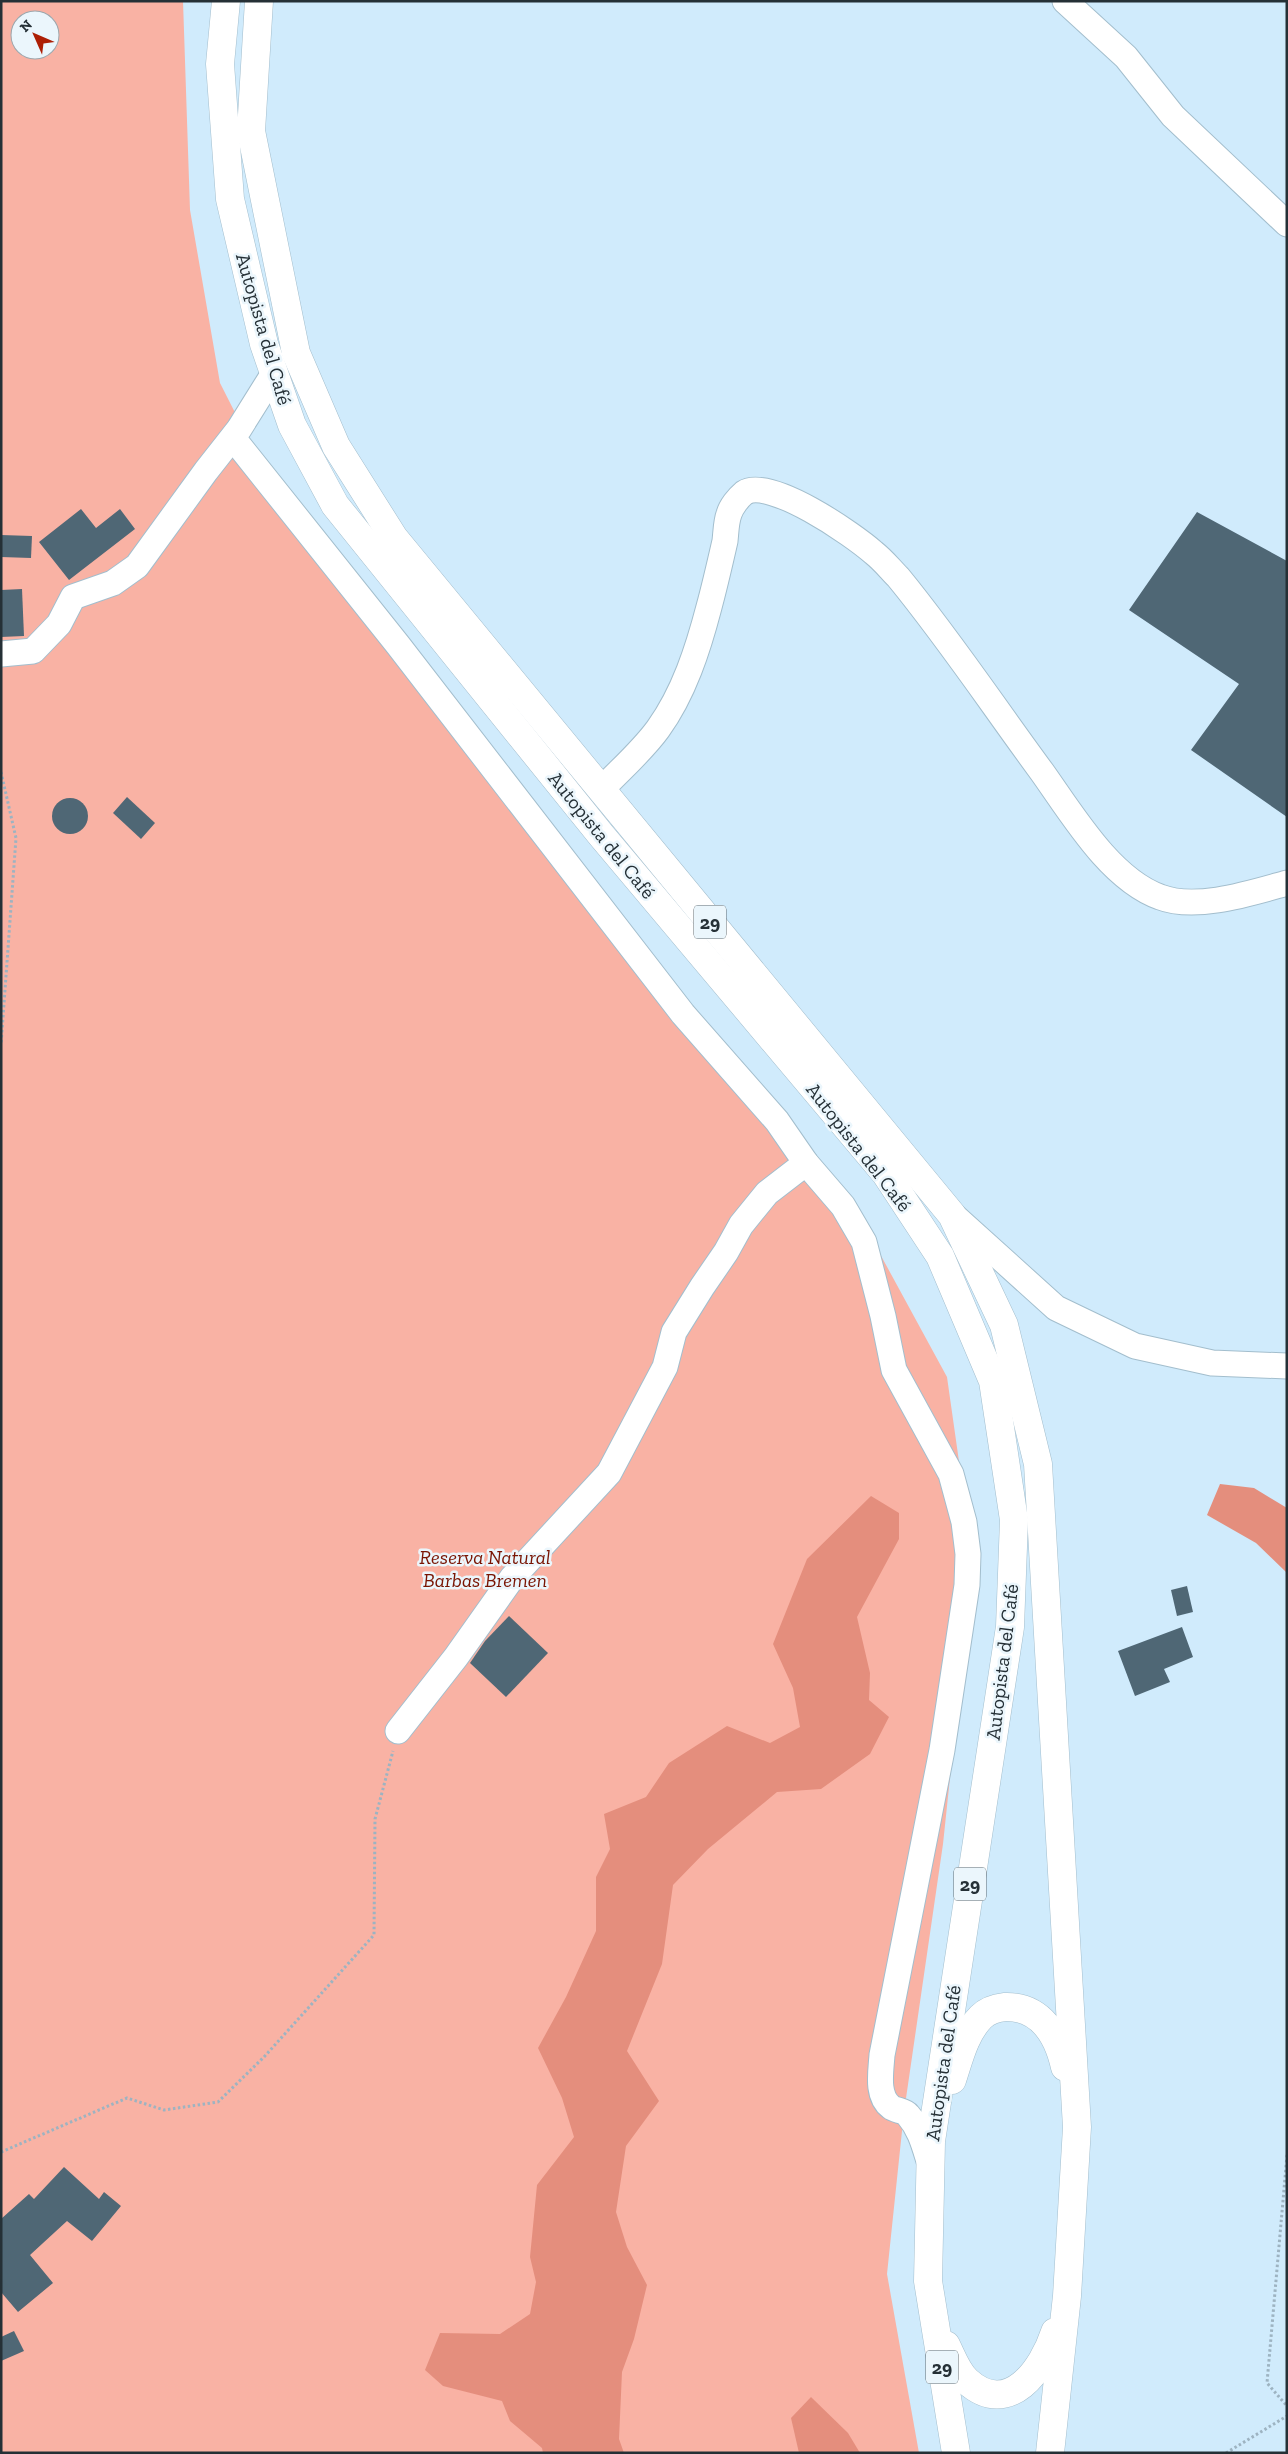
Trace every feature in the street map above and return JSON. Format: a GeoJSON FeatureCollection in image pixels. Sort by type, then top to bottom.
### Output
{"type":"FeatureCollection","features":[{"type":"Feature","properties":{"kind":"highway","name":"Autopista del Café"},"geometry":{"type":"LineString","coordinates":[[226,1],[220,64],[230,199],[264,344],[292,426],[335,505],[601,835],[886,1174],[940,1256],[993,1381],[1014,1520],[1010,1627],[930,2153],[928,2281],[956,2453]]}},
{"type":"Feature","properties":{"kind":"highway","name":"Autopista del Café"},"geometry":{"type":"LineString","coordinates":[[259,1],[251,131],[296,353],[336,446],[394,538],[952,1215],[1004,1325],[1038,1464],[1077,2127],[1067,2296],[1050,2453]]}},
{"type":"Feature","properties":{"kind":"highway"},"geometry":{"type":"LineString","coordinates":[[930,2153],[968,2036],[982,2016],[989,2010],[1000,2007],[1020,2008],[1034,2014],[1054,2034],[1061,2050],[1077,2127]]}},
{"type":"Feature","properties":{"kind":"highway"},"geometry":{"type":"LineString","coordinates":[[928,2281],[945,2342],[956,2368],[967,2381],[978,2388],[995,2394],[1012,2392],[1024,2386],[1034,2376],[1054,2338],[1067,2296]]}},
{"type":"Feature","properties":{"kind":"street"},"geometry":{"type":"LineString","coordinates":[[1065,1],[1126,57],[1173,116],[1287,224]]}},
{"type":"Feature","properties":{"kind":"street"},"geometry":{"type":"LineString","coordinates":[[1,654],[33,651],[59,624],[73,597],[112,584],[137,566],[206,471],[233,438],[274,373]]}},
{"type":"Feature","properties":{"kind":"street"},"geometry":{"type":"LineString","coordinates":[[233,438],[398,645],[683,1014],[777,1121],[806,1163],[843,1206],[864,1242],[883,1316],[894,1370],[951,1474],[964,1522],[968,1554],[967,1585],[942,1750],[882,2055],[880,2079],[882,2096],[891,2107],[907,2113],[919,2130],[930,2153]]}},
{"type":"Feature","properties":{"kind":"street"},"geometry":{"type":"LineString","coordinates":[[601,790],[643,747],[671,709],[685,681],[706,619],[719,568],[729,514],[735,503],[745,493],[756,489],[766,490],[812,511],[849,534],[875,553],[898,577],[1083,828],[1126,877],[1142,889],[1162,898],[1182,901],[1207,901],[1241,895],[1287,883]]}},
{"type":"Feature","properties":{"kind":"street"},"geometry":{"type":"LineString","coordinates":[[398,1731],[456,1658],[512,1578],[609,1473],[665,1367],[674,1332],[726,1252],[741,1225],[767,1193],[806,1163]]}},
{"type":"Feature","properties":{"kind":"street"},"geometry":{"type":"LineString","coordinates":[[952,1215],[1056,1308],[1135,1346],[1212,1363],[1287,1366]]}},
{"type":"Feature","properties":{"kind":"path"},"geometry":{"type":"LineString","coordinates":[[1,772],[16,838],[1,1045]]}},
{"type":"Feature","properties":{"kind":"path"},"geometry":{"type":"LineString","coordinates":[[1,2152],[127,2098],[164,2110],[218,2102],[264,2057],[374,1935],[375,1819],[398,1731]]}},
{"type":"Feature","properties":{"kind":"path"},"geometry":{"type":"LineString","coordinates":[[1287,2155],[1267,2383],[1287,2406]]}},
{"type":"Feature","properties":{"kind":"path"},"geometry":{"type":"LineString","coordinates":[[1226,2453],[1287,2416]]}},
{"type":"Feature","properties":{"kind":"green space","name":"Reserva Natural Barbas Bremen"},"geometry":{"type":"Polygon","coordinates":[[[1,1],[183,1],[190,210],[220,383],[298,537],[867,1230],[947,1377],[973,1560],[943,1844],[904,2112],[887,2274],[919,2453],[1,2453],[1,1]]]}},
{"type":"Feature","properties":{"kind":"shaded area"},"geometry":{"type":"Polygon","coordinates":[[[1220,1484],[1254,1488],[1287,1508],[1287,1573],[1256,1543],[1207,1515],[1220,1484]]]}},
{"type":"Feature","properties":{"kind":"shaded area"},"geometry":{"type":"Polygon","coordinates":[[[871,1496],[899,1513],[899,1539],[857,1617],[870,1673],[869,1700],[889,1717],[870,1754],[821,1789],[777,1792],[708,1849],[673,1885],[662,1964],[627,2051],[659,2101],[626,2146],[616,2212],[627,2247],[647,2285],[634,2339],[622,2372],[619,2439],[624,2453],[543,2453],[542,2448],[510,2421],[502,2401],[443,2386],[425,2370],[440,2333],[500,2334],[530,2314],[536,2282],[530,2257],[537,2185],[574,2137],[562,2098],[538,2048],[566,1997],[596,1931],[596,1877],[610,1849],[604,1814],[646,1797],[669,1763],[727,1726],[770,1743],[800,1727],[793,1688],[773,1644],[807,1559],[871,1496]]]}},
{"type":"Feature","properties":{"kind":"shaded area"},"geometry":{"type":"Polygon","coordinates":[[[811,2397],[848,2433],[860,2453],[799,2453],[791,2418],[811,2397]]]}},
{"type":"Feature","properties":{"kind":"building"},"geometry":{"type":"Polygon","coordinates":[[[81,509],[96,528],[120,509],[135,529],[69,580],[39,542],[81,509]]]}},
{"type":"Feature","properties":{"kind":"building"},"geometry":{"type":"Polygon","coordinates":[[[1197,512],[1287,561],[1287,817],[1191,750],[1239,684],[1129,610],[1197,512]]]}},
{"type":"Feature","properties":{"kind":"building"},"geometry":{"type":"Polygon","coordinates":[[[1,535],[32,536],[31,558],[1,557],[1,535]]]}},
{"type":"Feature","properties":{"kind":"building"},"geometry":{"type":"Polygon","coordinates":[[[22,589],[24,636],[1,637],[1,590],[22,589]]]}},
{"type":"Feature","properties":{"kind":"building"},"geometry":{"type":"Polygon","coordinates":[[[127,797],[155,823],[141,839],[113,813],[127,797]]]}},
{"type":"Feature","properties":{"kind":"building"},"geometry":{"type":"Polygon","coordinates":[[[70,798],[77,799],[83,803],[87,809],[87,823],[83,829],[77,833],[70,834],[63,833],[57,829],[53,823],[52,816],[53,809],[57,803],[63,799],[70,798]]]}},
{"type":"Feature","properties":{"kind":"building"},"geometry":{"type":"Polygon","coordinates":[[[1187,1586],[1193,1612],[1177,1616],[1171,1590],[1187,1586]]]}},
{"type":"Feature","properties":{"kind":"building"},"geometry":{"type":"Polygon","coordinates":[[[509,1616],[548,1653],[506,1697],[470,1663],[485,1641],[509,1616]]]}},
{"type":"Feature","properties":{"kind":"building"},"geometry":{"type":"Polygon","coordinates":[[[1182,1627],[1193,1657],[1164,1669],[1170,1682],[1135,1696],[1118,1651],[1182,1627]]]}},
{"type":"Feature","properties":{"kind":"building"},"geometry":{"type":"Polygon","coordinates":[[[64,2167],[99,2199],[104,2192],[121,2206],[92,2241],[67,2221],[30,2255],[53,2283],[18,2312],[1,2292],[1,2219],[29,2194],[34,2199],[64,2167]]]}},
{"type":"Feature","properties":{"kind":"building"},"geometry":{"type":"Polygon","coordinates":[[[14,2331],[24,2351],[1,2361],[1,2337],[14,2331]]]}}]}
